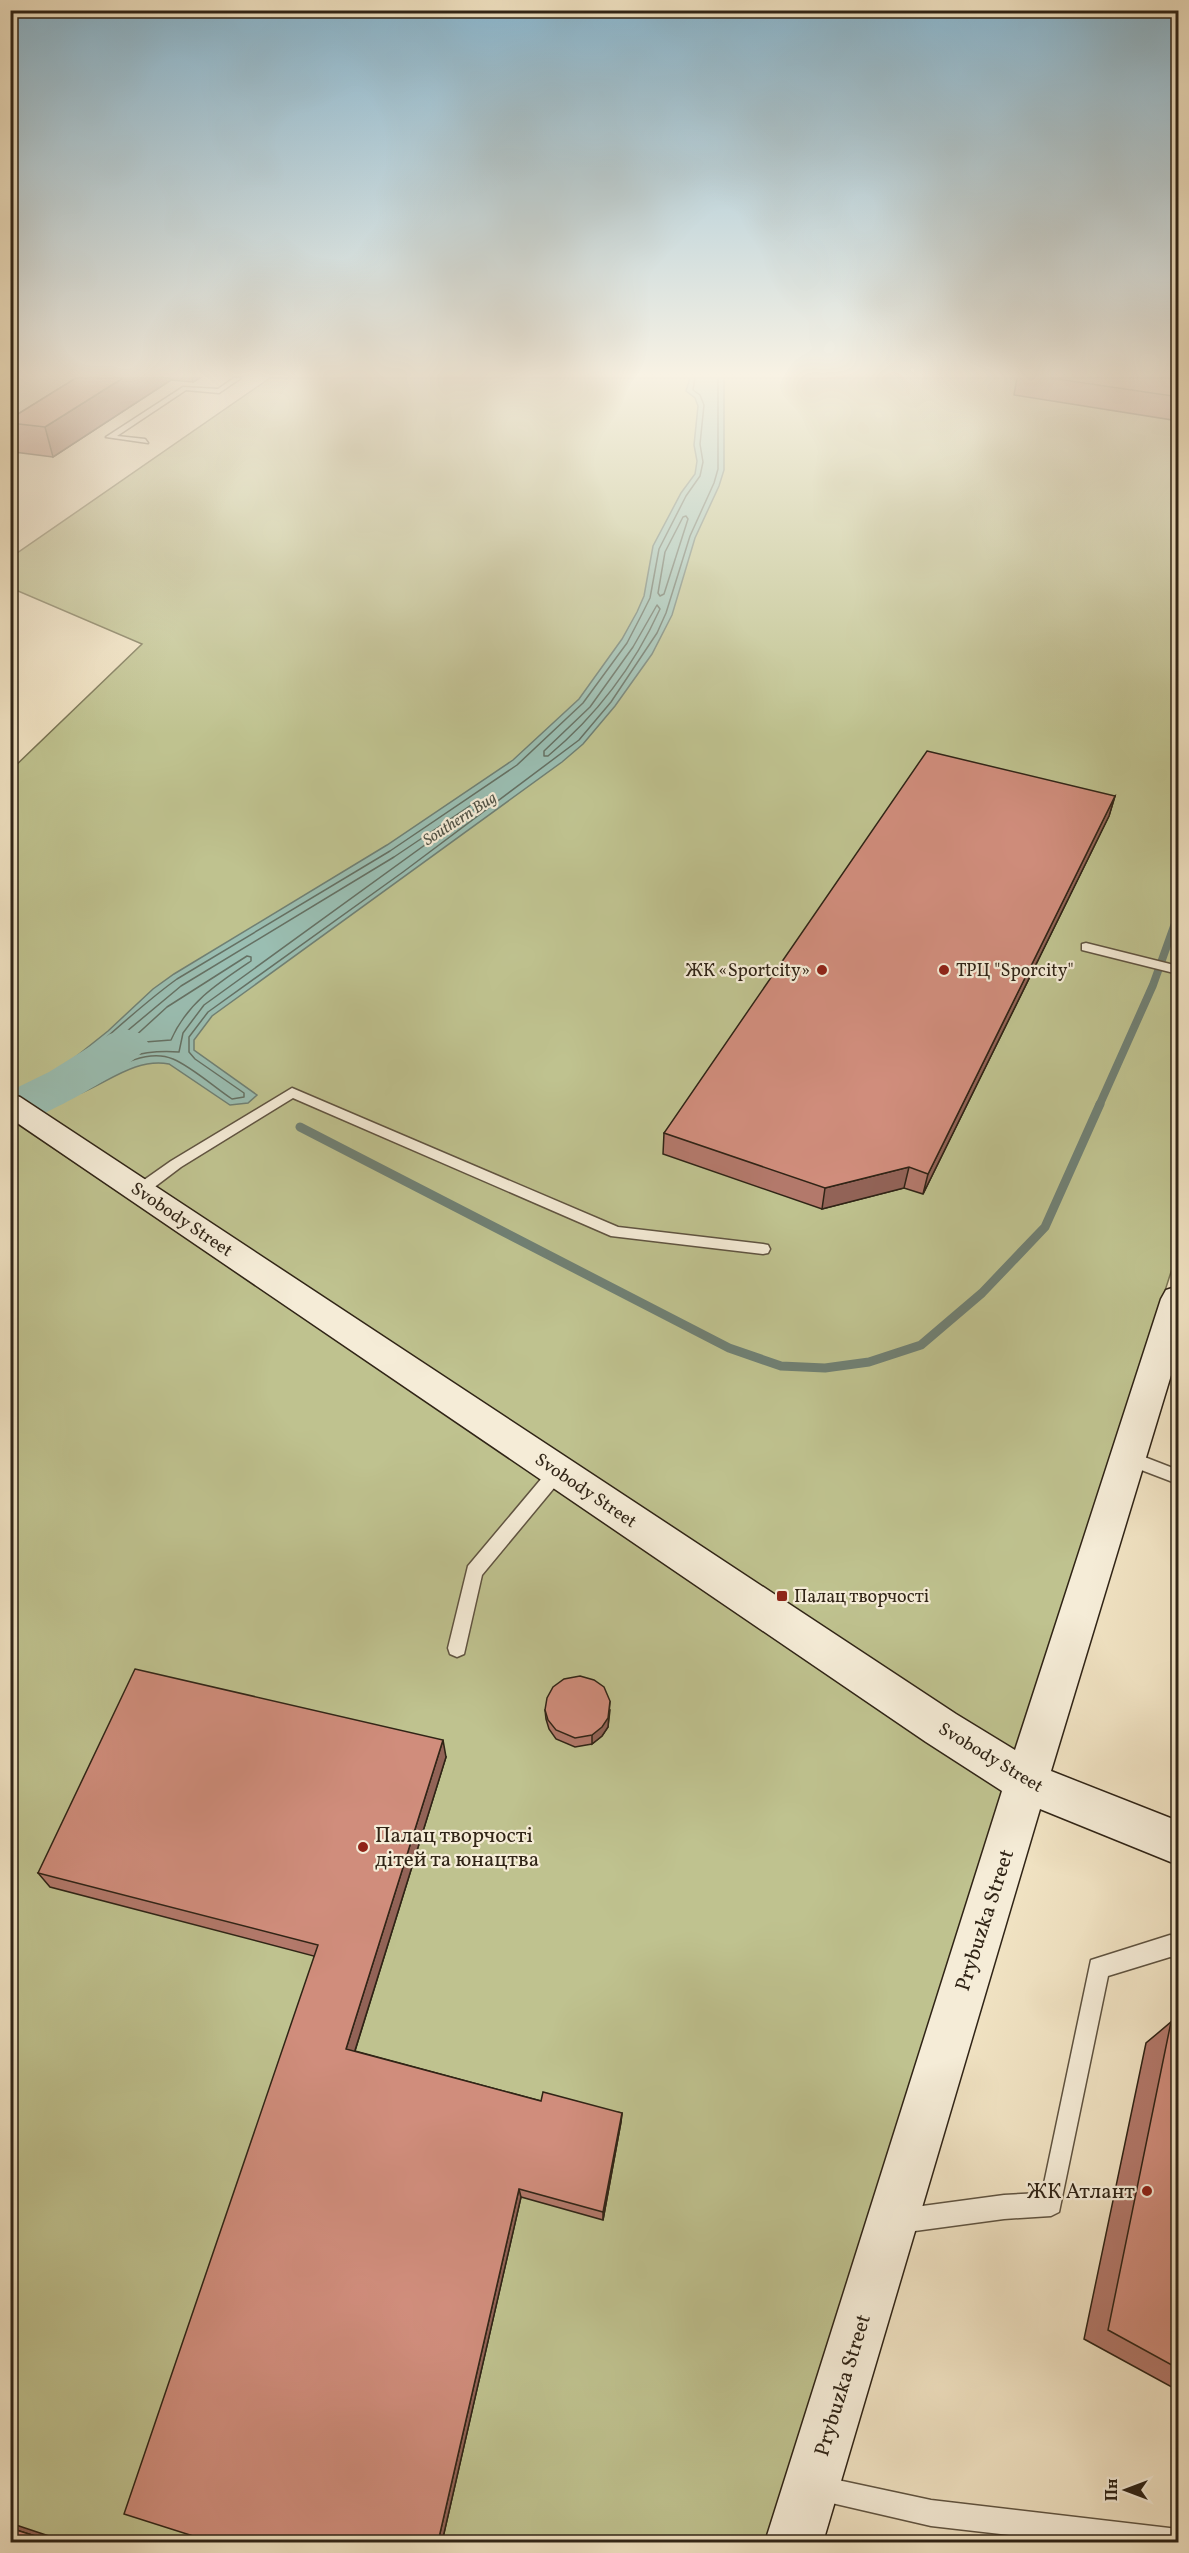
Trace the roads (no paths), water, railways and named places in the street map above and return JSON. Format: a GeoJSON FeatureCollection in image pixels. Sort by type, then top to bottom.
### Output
{"type":"FeatureCollection","features":[{"type":"Feature","properties":{"kind":"main road","name":"Svobody Street"},"geometry":{"type":"LineString","coordinates":[[10,1104],[924,1717],[1028,1783],[1179,1843]]}},
{"type":"Feature","properties":{"kind":"main road","name":"Prybuzka Street"},"geometry":{"type":"LineString","coordinates":[[794,2542],[1179,1299]]}},
{"type":"Feature","properties":{"kind":"lane"},"geometry":{"type":"LineString","coordinates":[[1086,947],[1179,970]]}},
{"type":"Feature","properties":{"kind":"lane"},"geometry":{"type":"LineString","coordinates":[[140,1191],[176,1164],[292,1092],[616,1232],[764,1249]]}},
{"type":"Feature","properties":{"kind":"lane"},"geometry":{"type":"LineString","coordinates":[[1129,1458],[1179,1477]]}},
{"type":"Feature","properties":{"kind":"lane"},"geometry":{"type":"LineString","coordinates":[[457,1648],[474,1572],[558,1471]]}},
{"type":"Feature","properties":{"kind":"lane"},"geometry":{"type":"LineString","coordinates":[[891,2223],[1004,2207],[1051,2204],[1099,1968],[1170,1946],[1179,1948]]}},
{"type":"Feature","properties":{"kind":"lane"},"geometry":{"type":"LineString","coordinates":[[811,2487],[931,2513],[1179,2542]]}},
{"type":"Feature","properties":{"kind":"water"},"geometry":{"type":"Polygon","coordinates":[[[679,497],[714,497],[695,538],[672,615],[652,654],[615,706],[583,744],[562,762],[212,1016],[194,1040],[194,1050],[257,1095],[248,1103],[230,1105],[169,1064],[145,1064],[134,1067],[81,1093],[55,1078],[58,1071],[108,1031],[153,989],[174,974],[387,845],[513,760],[579,699],[622,639],[644,596],[653,546],[679,497]]]}},
{"type":"Feature","properties":{"kind":"waterway"},"geometry":{"type":"LineString","coordinates":[[1099,1106],[1153,985],[1178,915]]}},
{"type":"Feature","properties":{"kind":"waterway","name":"Southern Bug"},"geometry":{"type":"LineString","coordinates":[[10,1111],[65,1083],[126,1044]]}},
{"type":"Feature","properties":{"kind":"waterway"},"geometry":{"type":"LineString","coordinates":[[300,1127],[729,1348],[781,1366],[825,1368],[869,1362],[921,1345],[982,1293],[1045,1227],[1100,1104]]}},
{"type":"Feature","properties":{"kind":"place","name":"ЖК «Sportcity»"},"geometry":{"type":"Point","coordinates":[822,970]}},
{"type":"Feature","properties":{"kind":"place","name":"ТРЦ \"Sporcity\""},"geometry":{"type":"Point","coordinates":[944,970]}},
{"type":"Feature","properties":{"kind":"place","name":"Палац творчості"},"geometry":{"type":"Point","coordinates":[782,1596]}},
{"type":"Feature","properties":{"kind":"place","name":"Палац творчості дітей та юнацтва"},"geometry":{"type":"Point","coordinates":[363,1847]}},
{"type":"Feature","properties":{"kind":"place","name":"ЖК Атлант"},"geometry":{"type":"Point","coordinates":[1147,2191]}}]}
